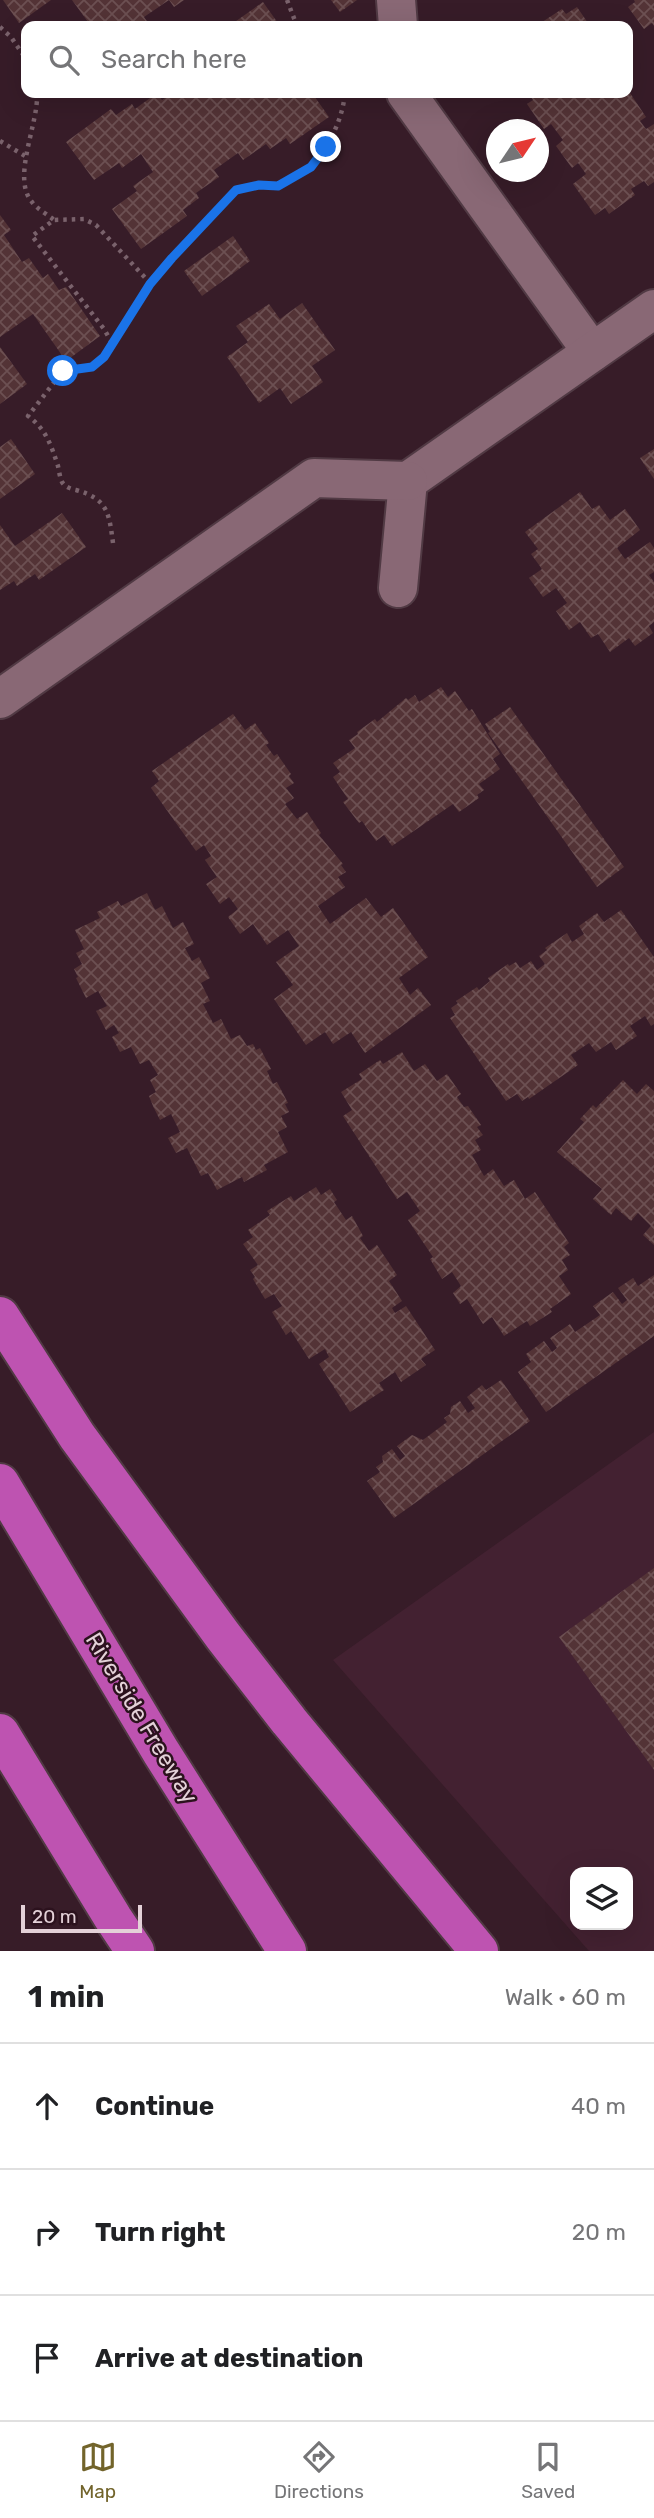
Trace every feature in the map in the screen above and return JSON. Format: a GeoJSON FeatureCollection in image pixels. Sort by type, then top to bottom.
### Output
{"type":"FeatureCollection","features":[{"type":"Feature","properties":{"kind":"highway"},"geometry":{"type":"LineString","coordinates":[[0,1316],[77,1436],[223,1636],[289,1721],[479,1951]]}},
{"type":"Feature","properties":{"kind":"highway","name":"Riverside Freeway"},"geometry":{"type":"LineString","coordinates":[[0,1483],[161,1752],[287,1951]]}},
{"type":"Feature","properties":{"kind":"highway"},"geometry":{"type":"LineString","coordinates":[[0,1733],[135,1951]]}},
{"type":"Feature","properties":{"kind":"street"},"geometry":{"type":"LineString","coordinates":[[396,0],[398,21]]}},
{"type":"Feature","properties":{"kind":"street"},"geometry":{"type":"LineString","coordinates":[[410,98],[592,352]]}},
{"type":"Feature","properties":{"kind":"street"},"geometry":{"type":"LineString","coordinates":[[0,699],[314,478],[408,481],[654,309]]}},
{"type":"Feature","properties":{"kind":"street"},"geometry":{"type":"LineString","coordinates":[[398,588],[408,481]]}},
{"type":"Feature","properties":{"kind":"path"},"geometry":{"type":"LineString","coordinates":[[287,0],[294,21]]}},
{"type":"Feature","properties":{"kind":"path"},"geometry":{"type":"LineString","coordinates":[[0,27],[21,52]]}},
{"type":"Feature","properties":{"kind":"path"},"geometry":{"type":"LineString","coordinates":[[37,98],[35,125],[25,156],[25,181],[30,201],[54,220]]}},
{"type":"Feature","properties":{"kind":"path"},"geometry":{"type":"LineString","coordinates":[[113,543],[104,504],[63,483],[49,440],[40,425],[28,416],[63,371],[92,367],[104,357],[150,284],[236,190],[259,185],[278,186],[311,167],[340,122],[344,98]]}},
{"type":"Feature","properties":{"kind":"path"},"geometry":{"type":"LineString","coordinates":[[0,141],[25,156]]}},
{"type":"Feature","properties":{"kind":"path"},"geometry":{"type":"LineString","coordinates":[[112,343],[32,236],[54,220],[84,219],[96,225],[150,284]]}},
{"type":"Feature","properties":{"kind":"shaded area"},"geometry":{"type":"Polygon","coordinates":[[[654,1432],[654,1951],[589,1951],[571,1930],[633,1930],[633,1867],[570,1867],[570,1929],[333,1660],[654,1432]]]}},
{"type":"Feature","properties":{"kind":"building"},"geometry":{"type":"Polygon","coordinates":[[[3,0],[51,0],[21,21],[19,23],[3,0]]]}},
{"type":"Feature","properties":{"kind":"building"},"geometry":{"type":"Polygon","coordinates":[[[72,0],[169,0],[144,17],[147,21],[87,21],[72,0]]]}},
{"type":"Feature","properties":{"kind":"building"},"geometry":{"type":"Polygon","coordinates":[[[169,0],[184,0],[174,7],[169,0]]]}},
{"type":"Feature","properties":{"kind":"building"},"geometry":{"type":"Polygon","coordinates":[[[331,0],[357,0],[340,12],[331,0]]]}},
{"type":"Feature","properties":{"kind":"building"},"geometry":{"type":"Polygon","coordinates":[[[634,0],[654,0],[654,26],[652,23],[644,29],[628,7],[634,0]]]}},
{"type":"Feature","properties":{"kind":"building"},"geometry":{"type":"Polygon","coordinates":[[[263,2],[276,21],[236,21],[263,2]]]}},
{"type":"Feature","properties":{"kind":"building"},"geometry":{"type":"Polygon","coordinates":[[[577,7],[587,21],[544,21],[562,9],[566,14],[577,7]]]}},
{"type":"Feature","properties":{"kind":"building"},"geometry":{"type":"Polygon","coordinates":[[[150,98],[316,98],[329,117],[290,144],[286,138],[270,149],[266,144],[243,160],[238,153],[214,170],[219,177],[196,193],[199,198],[183,210],[187,216],[141,249],[112,209],[137,191],[133,186],[153,172],[141,154],[122,168],[119,163],[94,180],[66,142],[111,109],[116,115],[132,104],[135,109],[150,98]]]}},
{"type":"Feature","properties":{"kind":"building"},"geometry":{"type":"Polygon","coordinates":[[[532,98],[633,98],[646,117],[640,121],[646,129],[654,124],[654,182],[648,186],[644,181],[631,189],[635,195],[609,214],[605,208],[595,215],[573,184],[586,174],[578,163],[572,168],[556,146],[563,140],[551,124],[549,125],[549,119],[537,119],[527,104],[533,100],[532,98]]]}},
{"type":"Feature","properties":{"kind":"building"},"geometry":{"type":"Polygon","coordinates":[[[0,215],[11,230],[4,235],[22,262],[29,258],[43,278],[48,274],[59,290],[66,287],[100,336],[66,361],[33,314],[0,337],[0,215]]]}},
{"type":"Feature","properties":{"kind":"building"},"geometry":{"type":"Polygon","coordinates":[[[233,236],[250,261],[202,296],[184,271],[233,236]]]}},
{"type":"Feature","properties":{"kind":"building"},"geometry":{"type":"Polygon","coordinates":[[[302,303],[335,350],[312,366],[323,382],[291,404],[280,388],[259,403],[227,357],[248,342],[236,326],[269,304],[280,319],[302,303]]]}},
{"type":"Feature","properties":{"kind":"building"},"geometry":{"type":"Polygon","coordinates":[[[0,347],[27,384],[0,404],[0,347]]]}},
{"type":"Feature","properties":{"kind":"building"},"geometry":{"type":"Polygon","coordinates":[[[11,439],[35,474],[0,499],[0,447],[11,439]]]}},
{"type":"Feature","properties":{"kind":"building"},"geometry":{"type":"Polygon","coordinates":[[[654,449],[654,479],[640,458],[654,449]]]}},
{"type":"Feature","properties":{"kind":"building"},"geometry":{"type":"Polygon","coordinates":[[[580,492],[592,509],[599,505],[610,520],[625,509],[640,530],[617,548],[625,559],[650,542],[654,548],[654,572],[649,575],[654,582],[654,622],[649,626],[653,633],[635,646],[629,638],[610,652],[598,634],[591,638],[580,622],[569,630],[556,611],[567,603],[556,588],[543,597],[529,578],[542,569],[531,554],[538,549],[525,532],[580,492]]]}},
{"type":"Feature","properties":{"kind":"building"},"geometry":{"type":"Polygon","coordinates":[[[62,513],[86,547],[39,580],[35,574],[17,586],[14,581],[0,590],[0,525],[15,546],[62,513]]]}},
{"type":"Feature","properties":{"kind":"building"},"geometry":{"type":"Polygon","coordinates":[[[441,687],[448,697],[455,691],[469,711],[472,709],[500,754],[493,759],[500,769],[479,784],[484,790],[477,795],[479,798],[459,812],[453,804],[392,846],[384,835],[376,841],[362,821],[359,823],[343,802],[348,799],[333,777],[340,772],[333,763],[355,748],[349,740],[375,719],[377,722],[406,698],[408,700],[415,695],[419,702],[441,687]]]}},
{"type":"Feature","properties":{"kind":"building"},"geometry":{"type":"Polygon","coordinates":[[[510,707],[624,867],[597,887],[488,733],[490,732],[485,724],[510,707]]]}},
{"type":"Feature","properties":{"kind":"building"},"geometry":{"type":"Polygon","coordinates":[[[233,714],[245,730],[255,723],[269,743],[266,745],[274,756],[277,754],[291,774],[289,776],[294,783],[286,788],[294,798],[285,804],[297,819],[307,812],[321,833],[319,835],[343,864],[341,865],[346,872],[338,877],[345,887],[318,906],[330,924],[366,898],[381,917],[393,908],[428,957],[399,978],[410,995],[418,988],[431,1005],[365,1053],[351,1032],[333,1044],[325,1032],[306,1045],[274,999],[293,985],[276,962],[299,946],[288,930],[267,945],[253,924],[240,934],[228,917],[238,909],[229,897],[220,904],[206,884],[217,877],[205,860],[211,856],[204,845],[196,851],[151,788],[159,781],[152,771],[233,714]]]}},
{"type":"Feature","properties":{"kind":"building"},"geometry":{"type":"Polygon","coordinates":[[[147,893],[155,910],[162,906],[173,928],[183,922],[194,944],[185,948],[192,961],[199,957],[210,978],[201,983],[210,1001],[203,1004],[213,1023],[221,1019],[231,1039],[240,1035],[247,1046],[253,1044],[256,1050],[260,1048],[271,1069],[267,1071],[273,1084],[277,1082],[288,1103],[285,1104],[289,1112],[281,1116],[287,1127],[278,1132],[288,1152],[264,1165],[267,1170],[244,1182],[242,1177],[217,1190],[208,1173],[201,1176],[187,1148],[176,1153],[168,1138],[180,1132],[171,1114],[160,1120],[153,1106],[149,1096],[156,1092],[150,1080],[158,1075],[149,1060],[140,1064],[131,1047],[120,1052],[112,1037],[119,1033],[114,1025],[106,1030],[96,1011],[107,1006],[98,991],[86,998],[76,978],[78,977],[74,969],[82,964],[76,953],[84,949],[75,930],[100,918],[97,912],[118,901],[121,906],[147,893]]]}},
{"type":"Feature","properties":{"kind":"building"},"geometry":{"type":"Polygon","coordinates":[[[621,910],[654,957],[654,1024],[651,1026],[645,1016],[630,1026],[637,1036],[616,1050],[611,1042],[596,1052],[589,1043],[571,1055],[578,1065],[529,1099],[528,1097],[522,1101],[517,1094],[506,1101],[450,1018],[455,1015],[451,1008],[458,1003],[456,1001],[477,987],[479,990],[490,981],[488,978],[508,964],[509,966],[516,962],[520,968],[531,961],[537,970],[545,964],[539,956],[547,950],[545,948],[567,933],[572,942],[584,934],[579,926],[597,913],[604,922],[621,910]]]}},
{"type":"Feature","properties":{"kind":"building"},"geometry":{"type":"Polygon","coordinates":[[[402,1052],[414,1071],[425,1064],[437,1081],[447,1074],[461,1094],[457,1097],[464,1107],[468,1106],[481,1125],[477,1127],[483,1135],[475,1140],[481,1150],[472,1155],[484,1176],[493,1169],[504,1186],[514,1180],[525,1199],[535,1192],[569,1243],[564,1247],[570,1255],[562,1260],[568,1270],[559,1276],[571,1294],[550,1309],[552,1312],[530,1326],[527,1321],[504,1336],[492,1317],[483,1324],[467,1299],[460,1304],[453,1293],[461,1286],[452,1272],[442,1279],[430,1259],[433,1257],[408,1220],[420,1211],[407,1192],[397,1199],[343,1116],[352,1110],[341,1092],[362,1079],[359,1074],[380,1060],[383,1064],[402,1052]]]}},
{"type":"Feature","properties":{"kind":"building"},"geometry":{"type":"Polygon","coordinates":[[[623,1080],[637,1094],[646,1084],[654,1091],[654,1245],[643,1235],[651,1226],[638,1213],[631,1221],[616,1208],[611,1215],[593,1199],[602,1189],[557,1152],[584,1122],[580,1119],[593,1105],[596,1108],[623,1080]]]}},
{"type":"Feature","properties":{"kind":"building"},"geometry":{"type":"Polygon","coordinates":[[[316,1187],[321,1195],[330,1189],[337,1200],[334,1202],[346,1220],[352,1216],[363,1236],[360,1238],[369,1251],[377,1245],[397,1275],[389,1281],[402,1301],[392,1308],[395,1313],[406,1306],[435,1350],[421,1359],[426,1365],[401,1382],[395,1372],[379,1383],[384,1390],[350,1412],[319,1364],[329,1357],[325,1349],[309,1359],[291,1331],[286,1335],[272,1312],[282,1306],[274,1294],[265,1299],[250,1270],[258,1265],[243,1244],[253,1237],[248,1230],[270,1215],[267,1211],[291,1196],[294,1201],[316,1187]]]}},
{"type":"Feature","properties":{"kind":"building"},"geometry":{"type":"Polygon","coordinates":[[[654,1275],[654,1336],[546,1412],[518,1372],[531,1362],[526,1354],[544,1341],[552,1352],[557,1348],[550,1338],[570,1324],[575,1332],[600,1315],[593,1306],[613,1292],[622,1304],[627,1300],[618,1288],[633,1278],[638,1286],[654,1275]]]}},
{"type":"Feature","properties":{"kind":"building"},"geometry":{"type":"Polygon","coordinates":[[[501,1380],[530,1421],[394,1518],[367,1481],[380,1472],[376,1467],[383,1462],[382,1456],[392,1449],[400,1460],[405,1456],[397,1446],[412,1435],[423,1440],[447,1422],[444,1418],[450,1414],[451,1407],[460,1401],[468,1413],[475,1408],[467,1397],[482,1385],[486,1390],[501,1380]]]}},
{"type":"Feature","properties":{"kind":"building"},"geometry":{"type":"Polygon","coordinates":[[[654,1568],[654,1770],[559,1637],[654,1568]]]}},
{"type":"Feature","properties":{"kind":"route"},"geometry":{"type":"LineString","coordinates":[[63,371],[92,367],[104,357],[150,284],[236,190],[259,185],[278,186],[311,167],[326,147]]}}]}
